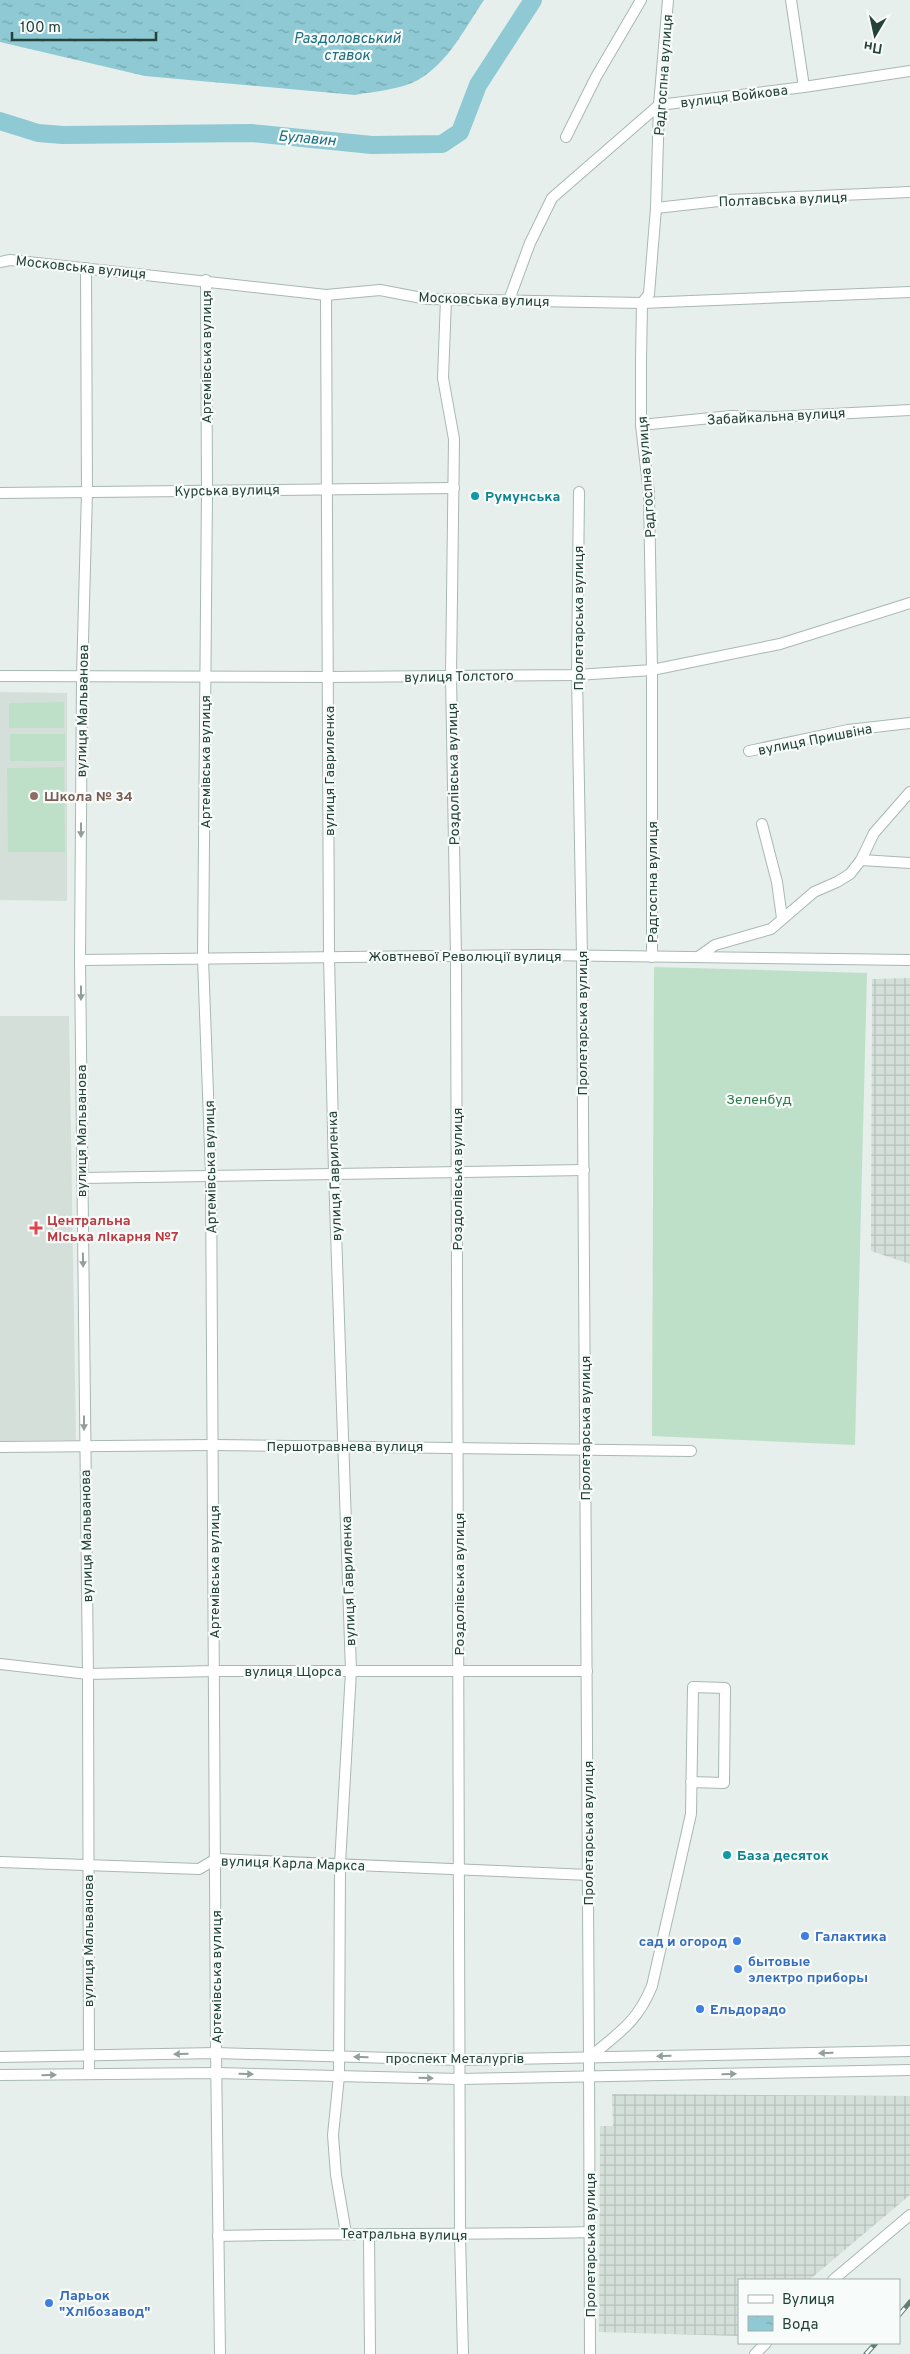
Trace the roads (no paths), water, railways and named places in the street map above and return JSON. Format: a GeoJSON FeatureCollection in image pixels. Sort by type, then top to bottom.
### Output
{"type":"FeatureCollection","features":[{"type":"Feature","properties":{"kind":"street"},"geometry":{"type":"LineString","coordinates":[[566,137],[596,77],[641,0]]}},
{"type":"Feature","properties":{"kind":"street","name":"Радгоспна вулиця"},"geometry":{"type":"LineString","coordinates":[[652,957],[652,670],[649,494],[642,424],[642,303],[649,294],[656,208],[659,106],[668,0]]}},
{"type":"Feature","properties":{"kind":"street"},"geometry":{"type":"LineString","coordinates":[[791,0],[804,88]]}},
{"type":"Feature","properties":{"kind":"street","name":"вулиця Войкова"},"geometry":{"type":"LineString","coordinates":[[659,106],[804,88],[910,71]]}},
{"type":"Feature","properties":{"kind":"street"},"geometry":{"type":"LineString","coordinates":[[509,300],[530,243],[552,198],[659,106]]}},
{"type":"Feature","properties":{"kind":"street","name":"Полтавська вулиця"},"geometry":{"type":"LineString","coordinates":[[656,208],[728,200],[910,192]]}},
{"type":"Feature","properties":{"kind":"street","name":"Московська вулиця"},"geometry":{"type":"LineString","coordinates":[[0,262],[10,260],[206,280],[326,295],[380,290],[427,299],[446,300],[642,303],[910,292]]}},
{"type":"Feature","properties":{"kind":"street","name":"вулиця Мальванова"},"geometry":{"type":"LineString","coordinates":[[86,268],[87,492],[82,677],[80,960],[88,1674],[89,2074]]}},
{"type":"Feature","properties":{"kind":"street","name":"Артемівська вулиця"},"geometry":{"type":"LineString","coordinates":[[206,280],[207,490],[203,959],[212,1175],[216,2073]]}},
{"type":"Feature","properties":{"kind":"street","name":"вулиця Гавриленка"},"geometry":{"type":"LineString","coordinates":[[326,295],[329,956],[334,1173],[351,1671],[340,1864],[339,2076]]}},
{"type":"Feature","properties":{"kind":"street","name":"Роздолівська вулиця"},"geometry":{"type":"LineString","coordinates":[[446,300],[443,378],[454,439],[451,676],[456,956],[460,2079]]}},
{"type":"Feature","properties":{"kind":"street","name":"Забайкальна вулиця"},"geometry":{"type":"LineString","coordinates":[[642,424],[731,416],[775,417],[910,410]]}},
{"type":"Feature","properties":{"kind":"street","name":"Курська вулиця"},"geometry":{"type":"LineString","coordinates":[[0,493],[454,488]]}},
{"type":"Feature","properties":{"kind":"street","name":"Пролетарська вулиця"},"geometry":{"type":"LineString","coordinates":[[579,492],[577,675],[584,1170],[590,2354]]}},
{"type":"Feature","properties":{"kind":"street","name":"вулиця Толстого"},"geometry":{"type":"LineString","coordinates":[[0,676],[329,678],[577,675],[652,670],[780,644],[910,604]]}},
{"type":"Feature","properties":{"kind":"street","name":"вулиця Пришвіна"},"geometry":{"type":"LineString","coordinates":[[749,751],[848,730],[910,723]]}},
{"type":"Feature","properties":{"kind":"street"},"geometry":{"type":"LineString","coordinates":[[698,957],[715,945],[771,929],[814,892],[850,874],[861,860],[874,833],[910,792]]}},
{"type":"Feature","properties":{"kind":"street"},"geometry":{"type":"LineString","coordinates":[[762,824],[777,882],[782,918]]}},
{"type":"Feature","properties":{"kind":"street"},"geometry":{"type":"LineString","coordinates":[[861,860],[910,862]]}},
{"type":"Feature","properties":{"kind":"street","name":"Жовтневої Революції вулиця"},"geometry":{"type":"LineString","coordinates":[[80,960],[329,956],[582,956],[910,960]]}},
{"type":"Feature","properties":{"kind":"street"},"geometry":{"type":"LineString","coordinates":[[82,1178],[584,1170]]}},
{"type":"Feature","properties":{"kind":"street","name":"Першотравнева вулиця"},"geometry":{"type":"LineString","coordinates":[[0,1447],[84,1448],[213,1445],[586,1448],[690,1451]]}},
{"type":"Feature","properties":{"kind":"street","name":"вулиця Щорса"},"geometry":{"type":"LineString","coordinates":[[0,1664],[88,1674],[215,1671],[587,1671]]}},
{"type":"Feature","properties":{"kind":"street"},"geometry":{"type":"LineString","coordinates":[[589,2058],[633,2020],[644,2006],[652,1986],[691,1814],[691,1782],[693,1687],[725,1688],[724,1783],[691,1782]]}},
{"type":"Feature","properties":{"kind":"street","name":"вулиця Карла Маркса"},"geometry":{"type":"LineString","coordinates":[[0,1862],[198,1869],[216,1859],[589,1875]]}},
{"type":"Feature","properties":{"kind":"street","name":"проспект Металургів"},"geometry":{"type":"LineString","coordinates":[[0,2057],[216,2053],[460,2060],[910,2051]]}},
{"type":"Feature","properties":{"kind":"street"},"geometry":{"type":"LineString","coordinates":[[853,2052],[858,2062],[855,2071]]}},
{"type":"Feature","properties":{"kind":"street","name":"проспект Металургів"},"geometry":{"type":"LineString","coordinates":[[0,2075],[216,2073],[460,2079],[910,2070]]}},
{"type":"Feature","properties":{"kind":"street"},"geometry":{"type":"LineString","coordinates":[[216,2073],[220,2354]]}},
{"type":"Feature","properties":{"kind":"street"},"geometry":{"type":"LineString","coordinates":[[339,2076],[334,2135],[336,2175],[346,2233]]}},
{"type":"Feature","properties":{"kind":"street"},"geometry":{"type":"LineString","coordinates":[[460,2079],[460,2235],[463,2354]]}},
{"type":"Feature","properties":{"kind":"street"},"geometry":{"type":"LineString","coordinates":[[834,2279],[910,2215]]}},
{"type":"Feature","properties":{"kind":"street","name":"Театральна вулиця"},"geometry":{"type":"LineString","coordinates":[[218,2236],[346,2233],[460,2235],[590,2232]]}},
{"type":"Feature","properties":{"kind":"street"},"geometry":{"type":"LineString","coordinates":[[369,2234],[370,2354]]}},
{"type":"Feature","properties":{"kind":"street"},"geometry":{"type":"LineString","coordinates":[[755,2354],[765,2344]]}},
{"type":"Feature","properties":{"kind":"water","name":"Раздоловський ставок"},"geometry":{"type":"Polygon","coordinates":[[[0,0],[484,0],[456,44],[429,73],[403,86],[355,95],[145,76],[0,42],[0,0]]]}},
{"type":"Feature","properties":{"kind":"waterway","name":"Булавин"},"geometry":{"type":"LineString","coordinates":[[0,121],[38,133],[63,135],[251,133],[372,145],[442,144],[460,132],[478,85],[533,0]]}},
{"type":"Feature","properties":{"kind":"railway"},"geometry":{"type":"LineString","coordinates":[[900,2314],[910,2302]]}},
{"type":"Feature","properties":{"kind":"railway"},"geometry":{"type":"LineString","coordinates":[[866,2354],[875,2344]]}},
{"type":"Feature","properties":{"kind":"place","name":"Румунська"},"geometry":{"type":"Point","coordinates":[475,496]}},
{"type":"Feature","properties":{"kind":"place","name":"Школа № 34"},"geometry":{"type":"Point","coordinates":[34,796]}},
{"type":"Feature","properties":{"kind":"place","name":"Центральна Міська лікарня №7"},"geometry":{"type":"Point","coordinates":[36,1228]}},
{"type":"Feature","properties":{"kind":"place","name":"База десяток"},"geometry":{"type":"Point","coordinates":[727,1855]}},
{"type":"Feature","properties":{"kind":"place","name":"Галактика"},"geometry":{"type":"Point","coordinates":[805,1936]}},
{"type":"Feature","properties":{"kind":"place","name":"сад и огород"},"geometry":{"type":"Point","coordinates":[737,1941]}},
{"type":"Feature","properties":{"kind":"place","name":"бытовые электро приборы"},"geometry":{"type":"Point","coordinates":[738,1969]}},
{"type":"Feature","properties":{"kind":"place","name":"Ельдорадо"},"geometry":{"type":"Point","coordinates":[700,2009]}},
{"type":"Feature","properties":{"kind":"place","name":"Ларьок \"Хлібозавод\""},"geometry":{"type":"Point","coordinates":[49,2303]}},
{"type":"Feature","properties":{"kind":"park label","name":"Зеленбуд"},"geometry":{"type":"Point","coordinates":[759,1099]}}]}
